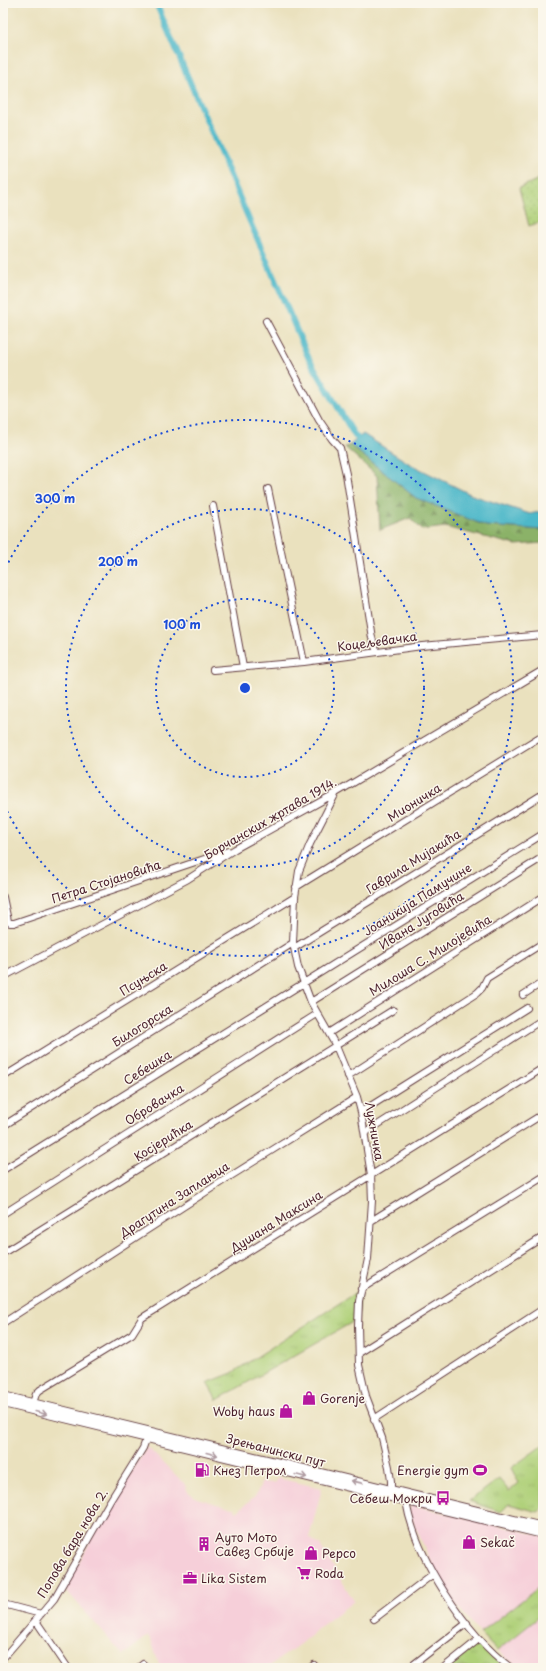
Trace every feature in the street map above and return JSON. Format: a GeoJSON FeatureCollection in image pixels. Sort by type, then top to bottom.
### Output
{"type":"FeatureCollection","features":[{"type":"Feature","properties":{"kind":"main road","name":"Зрењанински пут"},"geometry":{"type":"LineString","coordinates":[[3,1396],[147,1435],[406,1501],[543,1534]]}},
{"type":"Feature","properties":{"kind":"main road","name":"Зрењанински пут"},"geometry":{"type":"LineString","coordinates":[[3,1403],[391,1490],[543,1527]]}},
{"type":"Feature","properties":{"kind":"street"},"geometry":{"type":"LineString","coordinates":[[266,321],[319,420],[340,448],[346,474],[372,638],[376,652]]}},
{"type":"Feature","properties":{"kind":"street"},"geometry":{"type":"LineString","coordinates":[[268,489],[304,662]]}},
{"type":"Feature","properties":{"kind":"street"},"geometry":{"type":"LineString","coordinates":[[213,506],[243,667]]}},
{"type":"Feature","properties":{"kind":"street","name":"Коцељевачка"},"geometry":{"type":"LineString","coordinates":[[213,670],[304,662],[430,645],[543,635]]}},
{"type":"Feature","properties":{"kind":"street","name":"Борчанских жртава 1914."},"geometry":{"type":"LineString","coordinates":[[3,977],[188,879],[235,848],[336,793],[543,670]]}},
{"type":"Feature","properties":{"kind":"street","name":"Мионичка"},"geometry":{"type":"LineString","coordinates":[[296,887],[543,735]]}},
{"type":"Feature","properties":{"kind":"street","name":"Лужничка"},"geometry":{"type":"LineString","coordinates":[[336,793],[303,861],[294,897],[294,945],[303,983],[317,1014],[336,1046],[362,1112],[371,1175],[372,1201],[368,1259],[361,1289],[358,1319],[359,1353],[362,1381],[374,1419],[382,1438],[391,1475],[391,1490]]}},
{"type":"Feature","properties":{"kind":"street","name":"Гаврила Мијакића"},"geometry":{"type":"LineString","coordinates":[[294,945],[543,794]]}},
{"type":"Feature","properties":{"kind":"street","name":"Јоаникија Памучине"},"geometry":{"type":"LineString","coordinates":[[303,983],[543,834]]}},
{"type":"Feature","properties":{"kind":"street","name":"Петра Стојановића"},"geometry":{"type":"LineString","coordinates":[[3,898],[8,921],[10,923],[14,923],[235,848]]}},
{"type":"Feature","properties":{"kind":"street","name":"Ивана Југовића"},"geometry":{"type":"LineString","coordinates":[[311,1002],[543,857]]}},
{"type":"Feature","properties":{"kind":"street","name":"Милоша С. Милојевића"},"geometry":{"type":"LineString","coordinates":[[329,1033],[543,896]]}},
{"type":"Feature","properties":{"kind":"street","name":"Псуњска"},"geometry":{"type":"LineString","coordinates":[[3,1078],[294,897]]}},
{"type":"Feature","properties":{"kind":"street"},"geometry":{"type":"LineString","coordinates":[[348,1076],[477,993],[482,988],[487,978],[543,943]]}},
{"type":"Feature","properties":{"kind":"street","name":"Билогорска"},"geometry":{"type":"LineString","coordinates":[[3,1126],[294,945]]}},
{"type":"Feature","properties":{"kind":"street"},"geometry":{"type":"LineString","coordinates":[[523,995],[543,982]]}},
{"type":"Feature","properties":{"kind":"street","name":"Себешка"},"geometry":{"type":"LineString","coordinates":[[3,1170],[303,983]]}},
{"type":"Feature","properties":{"kind":"street"},"geometry":{"type":"LineString","coordinates":[[362,1112],[527,1008]]}},
{"type":"Feature","properties":{"kind":"street","name":"Косјерићка"},"geometry":{"type":"LineString","coordinates":[[3,1253],[393,1010]]}},
{"type":"Feature","properties":{"kind":"street","name":"Обровачка"},"geometry":{"type":"LineString","coordinates":[[3,1214],[317,1014]]}},
{"type":"Feature","properties":{"kind":"street"},"geometry":{"type":"LineString","coordinates":[[365,1133],[537,1023]]}},
{"type":"Feature","properties":{"kind":"street","name":"Душана Максина"},"geometry":{"type":"LineString","coordinates":[[33,1403],[36,1394],[40,1390],[132,1334],[142,1318],[543,1068]]}},
{"type":"Feature","properties":{"kind":"street","name":"Драгутина Заплањца"},"geometry":{"type":"LineString","coordinates":[[3,1322],[357,1097]]}},
{"type":"Feature","properties":{"kind":"street"},"geometry":{"type":"LineString","coordinates":[[371,1221],[543,1114]]}},
{"type":"Feature","properties":{"kind":"street"},"geometry":{"type":"LineString","coordinates":[[361,1289],[543,1177]]}},
{"type":"Feature","properties":{"kind":"street"},"geometry":{"type":"LineString","coordinates":[[359,1353],[543,1237]]}},
{"type":"Feature","properties":{"kind":"street"},"geometry":{"type":"LineString","coordinates":[[374,1419],[543,1309]]}},
{"type":"Feature","properties":{"kind":"street","name":"Попова бара нова 2."},"geometry":{"type":"LineString","coordinates":[[3,1658],[36,1621],[58,1592],[110,1501],[143,1448],[147,1435]]}},
{"type":"Feature","properties":{"kind":"street"},"geometry":{"type":"LineString","coordinates":[[406,1501],[408,1513],[414,1530],[433,1574],[479,1639],[489,1650],[511,1668]]}},
{"type":"Feature","properties":{"kind":"street"},"geometry":{"type":"LineString","coordinates":[[374,1619],[433,1574]]}},
{"type":"Feature","properties":{"kind":"street"},"geometry":{"type":"LineString","coordinates":[[3,1604],[41,1614]]}},
{"type":"Feature","properties":{"kind":"street"},"geometry":{"type":"LineString","coordinates":[[36,1621],[68,1668]]}},
{"type":"Feature","properties":{"kind":"street"},"geometry":{"type":"LineString","coordinates":[[409,1668],[467,1623]]}},
{"type":"Feature","properties":{"kind":"street"},"geometry":{"type":"LineString","coordinates":[[442,1668],[479,1639]]}},
{"type":"Feature","properties":{"kind":"street"},"geometry":{"type":"LineString","coordinates":[[138,1668],[144,1664]]}},
{"type":"Feature","properties":{"kind":"shaded area"},"geometry":{"type":"Polygon","coordinates":[[[147,1447],[184,1483],[188,1492],[197,1498],[234,1508],[237,1512],[256,1495],[262,1482],[275,1483],[277,1478],[322,1488],[309,1538],[320,1545],[354,1601],[312,1633],[312,1635],[267,1668],[160,1668],[151,1640],[148,1636],[123,1655],[64,1588],[115,1498],[147,1447]]]}},
{"type":"Feature","properties":{"kind":"shaded area"},"geometry":{"type":"Polygon","coordinates":[[[411,1505],[543,1536],[543,1584],[480,1633],[453,1601],[436,1574],[409,1512],[411,1505]]]}},
{"type":"Feature","properties":{"kind":"shaded area"},"geometry":{"type":"Polygon","coordinates":[[[543,1614],[543,1665],[539,1668],[520,1668],[497,1651],[543,1614]]]}},
{"type":"Feature","properties":{"kind":"green space"},"geometry":{"type":"Polygon","coordinates":[[[543,177],[543,221],[529,226],[519,188],[543,177]]]}},
{"type":"Feature","properties":{"kind":"green space"},"geometry":{"type":"Polygon","coordinates":[[[350,445],[416,498],[486,526],[543,530],[543,543],[516,545],[445,527],[422,530],[410,518],[380,530],[377,476],[345,447],[350,445]]]}},
{"type":"Feature","properties":{"kind":"green space"},"geometry":{"type":"Polygon","coordinates":[[[361,1289],[358,1319],[217,1400],[207,1383],[232,1373],[361,1289]]]}},
{"type":"Feature","properties":{"kind":"green space"},"geometry":{"type":"Polygon","coordinates":[[[543,1445],[543,1508],[538,1512],[509,1504],[501,1512],[469,1501],[499,1479],[509,1491],[519,1483],[511,1468],[543,1445]]]}},
{"type":"Feature","properties":{"kind":"green space"},"geometry":{"type":"Polygon","coordinates":[[[543,1584],[543,1614],[497,1651],[480,1633],[543,1584]]]}},
{"type":"Feature","properties":{"kind":"green space"},"geometry":{"type":"Polygon","coordinates":[[[479,1642],[501,1663],[494,1668],[446,1668],[479,1642]]]}},
{"type":"Feature","properties":{"kind":"water"},"geometry":{"type":"Polygon","coordinates":[[[363,434],[410,464],[472,495],[530,514],[543,511],[543,530],[486,526],[416,498],[350,445],[363,434]]]}},
{"type":"Feature","properties":{"kind":"waterway"},"geometry":{"type":"LineString","coordinates":[[156,3],[309,359],[355,436],[363,443]]}},
{"type":"Feature","properties":{"kind":"place","name":"Gorenje"},"geometry":{"type":"Point","coordinates":[309,1398]}},
{"type":"Feature","properties":{"kind":"place","name":"Woby haus"},"geometry":{"type":"Point","coordinates":[286,1411]}},
{"type":"Feature","properties":{"kind":"place","name":"Кнез Петрол"},"geometry":{"type":"Point","coordinates":[202,1470]}},
{"type":"Feature","properties":{"kind":"place","name":"Energie gym"},"geometry":{"type":"Point","coordinates":[480,1470]}},
{"type":"Feature","properties":{"kind":"place","name":"Себеш Мокри"},"geometry":{"type":"Point","coordinates":[443,1498]}},
{"type":"Feature","properties":{"kind":"place","name":"Sekač"},"geometry":{"type":"Point","coordinates":[469,1542]}},
{"type":"Feature","properties":{"kind":"place","name":"Ауто Мото Савез Србије"},"geometry":{"type":"Point","coordinates":[204,1544]}},
{"type":"Feature","properties":{"kind":"place","name":"Pepco"},"geometry":{"type":"Point","coordinates":[311,1553]}},
{"type":"Feature","properties":{"kind":"place","name":"Roda"},"geometry":{"type":"Point","coordinates":[304,1573]}},
{"type":"Feature","properties":{"kind":"place","name":"Lika Sistem"},"geometry":{"type":"Point","coordinates":[190,1578]}}]}
